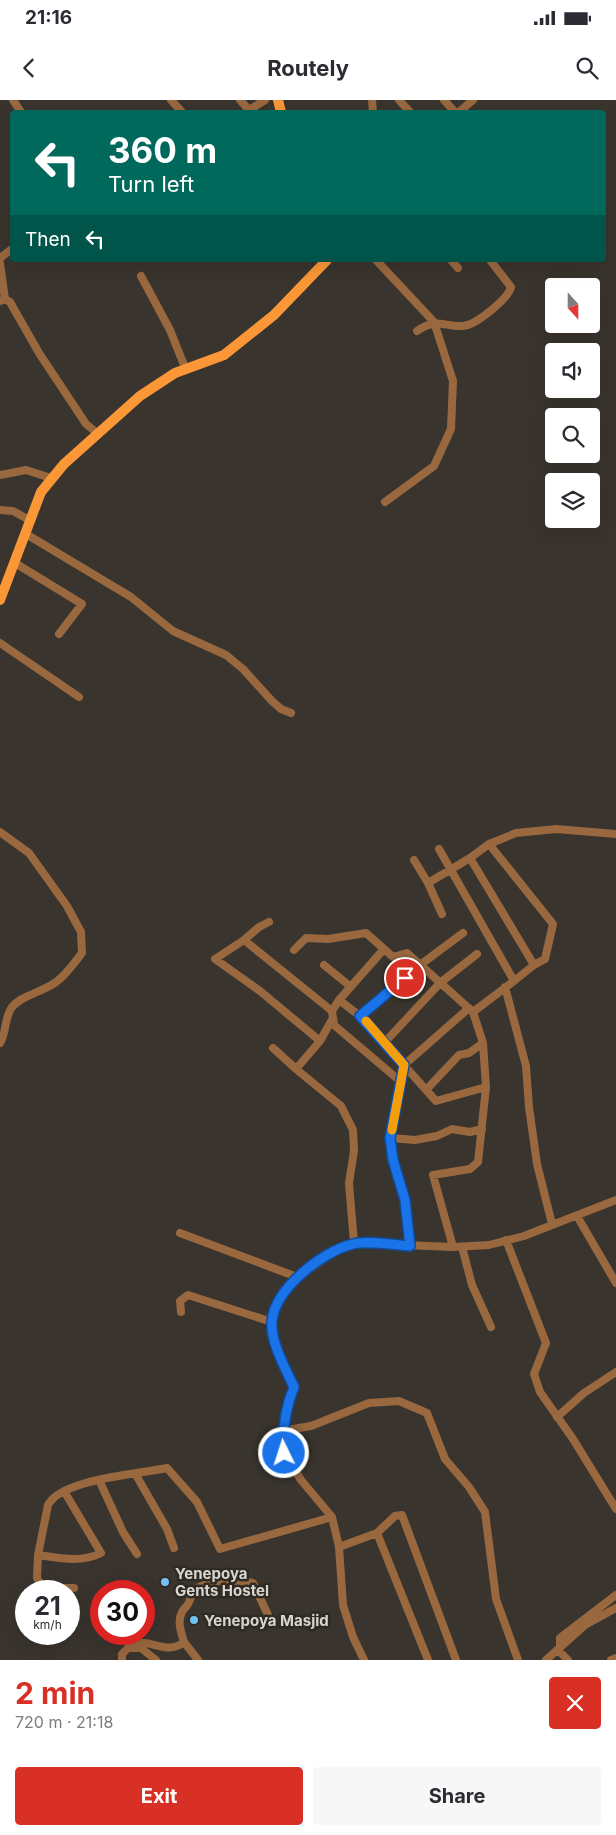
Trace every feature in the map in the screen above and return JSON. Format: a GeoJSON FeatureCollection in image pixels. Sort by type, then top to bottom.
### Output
{"type":"FeatureCollection","features":[{"type":"Feature","properties":{"kind":"main road"},"geometry":{"type":"LineString","coordinates":[[0,600],[41,492],[51,478],[97,433],[140,396],[176,374],[224,355],[274,315],[325,262]]}},
{"type":"Feature","properties":{"kind":"street"},"geometry":{"type":"LineString","coordinates":[[171,100],[180,110]]}},
{"type":"Feature","properties":{"kind":"street"},"geometry":{"type":"LineString","coordinates":[[250,110],[265,100]]}},
{"type":"Feature","properties":{"kind":"street"},"geometry":{"type":"LineString","coordinates":[[399,100],[408,110]]}},
{"type":"Feature","properties":{"kind":"street"},"geometry":{"type":"LineString","coordinates":[[444,100],[455,110]]}},
{"type":"Feature","properties":{"kind":"street"},"geometry":{"type":"LineString","coordinates":[[460,110],[473,100]]}},
{"type":"Feature","properties":{"kind":"street"},"geometry":{"type":"LineString","coordinates":[[0,262],[3,300],[10,302],[38,353],[86,424],[97,433]]}},
{"type":"Feature","properties":{"kind":"street"},"geometry":{"type":"LineString","coordinates":[[378,262],[434,322],[453,381],[451,429],[434,466],[385,502]]}},
{"type":"Feature","properties":{"kind":"street"},"geometry":{"type":"LineString","coordinates":[[453,262],[458,268]]}},
{"type":"Feature","properties":{"kind":"street"},"geometry":{"type":"LineString","coordinates":[[418,331],[434,322],[463,326],[474,323],[503,300],[511,287],[492,262]]}},
{"type":"Feature","properties":{"kind":"street"},"geometry":{"type":"LineString","coordinates":[[140,276],[170,330],[186,370]]}},
{"type":"Feature","properties":{"kind":"street"},"geometry":{"type":"LineString","coordinates":[[0,475],[26,470],[51,478]]}},
{"type":"Feature","properties":{"kind":"street"},"geometry":{"type":"LineString","coordinates":[[0,510],[13,511],[31,521]]}},
{"type":"Feature","properties":{"kind":"street"},"geometry":{"type":"LineString","coordinates":[[26,534],[131,597],[173,630],[226,655],[244,669],[272,702],[281,709],[291,713]]}},
{"type":"Feature","properties":{"kind":"street"},"geometry":{"type":"LineString","coordinates":[[15,563],[82,604],[59,634]]}},
{"type":"Feature","properties":{"kind":"street"},"geometry":{"type":"LineString","coordinates":[[0,644],[79,697]]}},
{"type":"Feature","properties":{"kind":"street"},"geometry":{"type":"LineString","coordinates":[[428,883],[470,858],[489,844],[516,833],[556,829],[616,834]]}},
{"type":"Feature","properties":{"kind":"street"},"geometry":{"type":"LineString","coordinates":[[0,832],[29,853],[67,906],[81,932],[82,953],[58,981],[39,993],[22,998],[13,1006],[5,1019],[0,1043]]}},
{"type":"Feature","properties":{"kind":"street"},"geometry":{"type":"LineString","coordinates":[[410,1246],[405,1200],[393,1160],[390,1138],[404,1065],[471,1010],[506,987],[534,964],[545,960],[553,924],[489,844]]}},
{"type":"Feature","properties":{"kind":"street"},"geometry":{"type":"LineString","coordinates":[[439,849],[514,981]]}},
{"type":"Feature","properties":{"kind":"street"},"geometry":{"type":"LineString","coordinates":[[470,858],[534,964]]}},
{"type":"Feature","properties":{"kind":"street"},"geometry":{"type":"LineString","coordinates":[[414,860],[428,883],[442,914]]}},
{"type":"Feature","properties":{"kind":"street"},"geometry":{"type":"LineString","coordinates":[[269,922],[258,927],[244,940],[215,959],[260,991],[320,1042]]}},
{"type":"Feature","properties":{"kind":"street"},"geometry":{"type":"LineString","coordinates":[[294,950],[306,938],[328,939],[366,933],[393,957],[407,953],[471,1010],[483,1043],[486,1087],[478,1162],[470,1169],[433,1175],[453,1247]]}},
{"type":"Feature","properties":{"kind":"street"},"geometry":{"type":"LineString","coordinates":[[360,1016],[420,965],[463,933]]}},
{"type":"Feature","properties":{"kind":"street"},"geometry":{"type":"LineString","coordinates":[[244,940],[332,1014],[334,1025],[400,1081]]}},
{"type":"Feature","properties":{"kind":"street"},"geometry":{"type":"LineString","coordinates":[[296,1069],[320,1042],[339,1000],[384,949]]}},
{"type":"Feature","properties":{"kind":"street"},"geometry":{"type":"LineString","coordinates":[[385,1042],[440,983],[477,954]]}},
{"type":"Feature","properties":{"kind":"street"},"geometry":{"type":"LineString","coordinates":[[324,965],[350,987]]}},
{"type":"Feature","properties":{"kind":"street"},"geometry":{"type":"LineString","coordinates":[[506,987],[526,1066],[529,1107],[537,1164],[552,1224]]}},
{"type":"Feature","properties":{"kind":"street"},"geometry":{"type":"LineString","coordinates":[[339,1000],[360,1016],[385,1042],[436,1101],[486,1087]]}},
{"type":"Feature","properties":{"kind":"street"},"geometry":{"type":"LineString","coordinates":[[426,1090],[459,1055],[469,1052],[483,1043]]}},
{"type":"Feature","properties":{"kind":"street"},"geometry":{"type":"LineString","coordinates":[[273,1048],[341,1106],[353,1130],[354,1150],[349,1183],[354,1243]]}},
{"type":"Feature","properties":{"kind":"street"},"geometry":{"type":"LineString","coordinates":[[390,1138],[415,1140],[437,1136],[452,1129],[470,1132],[482,1129]]}},
{"type":"Feature","properties":{"kind":"street"},"geometry":{"type":"LineString","coordinates":[[364,1660],[353,1637],[343,1605],[339,1547],[332,1517],[301,1480],[284,1453],[282,1431],[288,1402],[294,1387],[276,1345],[272,1322],[278,1304],[290,1284],[297,1277],[332,1252],[354,1243],[453,1247],[489,1245],[524,1236],[616,1200]]}},
{"type":"Feature","properties":{"kind":"street"},"geometry":{"type":"LineString","coordinates":[[577,1216],[616,1283]]}},
{"type":"Feature","properties":{"kind":"street"},"geometry":{"type":"LineString","coordinates":[[180,1233],[297,1277]]}},
{"type":"Feature","properties":{"kind":"street"},"geometry":{"type":"LineString","coordinates":[[506,1240],[546,1343],[534,1374],[540,1392],[616,1508]]}},
{"type":"Feature","properties":{"kind":"street"},"geometry":{"type":"LineString","coordinates":[[462,1247],[472,1285],[491,1327]]}},
{"type":"Feature","properties":{"kind":"street"},"geometry":{"type":"LineString","coordinates":[[181,1312],[180,1301],[188,1295],[272,1322]]}},
{"type":"Feature","properties":{"kind":"street"},"geometry":{"type":"LineString","coordinates":[[556,1417],[584,1393],[616,1372]]}},
{"type":"Feature","properties":{"kind":"street"},"geometry":{"type":"LineString","coordinates":[[282,1431],[311,1426],[369,1403],[399,1401],[427,1413],[446,1459],[469,1487],[485,1512],[496,1599],[518,1660]]}},
{"type":"Feature","properties":{"kind":"street"},"geometry":{"type":"LineString","coordinates":[[37,1580],[38,1555],[48,1505],[57,1494],[99,1480],[136,1475],[167,1468],[197,1502],[220,1549],[332,1517]]}},
{"type":"Feature","properties":{"kind":"street"},"geometry":{"type":"LineString","coordinates":[[136,1475],[167,1529],[174,1548]]}},
{"type":"Feature","properties":{"kind":"street"},"geometry":{"type":"LineString","coordinates":[[99,1480],[123,1532],[136,1554]]}},
{"type":"Feature","properties":{"kind":"street"},"geometry":{"type":"LineString","coordinates":[[38,1555],[69,1559],[94,1556],[101,1553],[64,1491]]}},
{"type":"Feature","properties":{"kind":"street"},"geometry":{"type":"LineString","coordinates":[[339,1547],[377,1533],[395,1516],[402,1515],[456,1660]]}},
{"type":"Feature","properties":{"kind":"street"},"geometry":{"type":"LineString","coordinates":[[377,1533],[428,1660]]}},
{"type":"Feature","properties":{"kind":"street"},"geometry":{"type":"LineString","coordinates":[[198,1660],[184,1642],[179,1619],[189,1603],[192,1593],[198,1587],[238,1580],[253,1583],[268,1615]]}},
{"type":"Feature","properties":{"kind":"street"},"geometry":{"type":"LineString","coordinates":[[568,1660],[559,1649],[560,1638],[616,1595]]}},
{"type":"Feature","properties":{"kind":"street"},"geometry":{"type":"LineString","coordinates":[[546,1660],[585,1625],[616,1608]]}},
{"type":"Feature","properties":{"kind":"street"},"geometry":{"type":"LineString","coordinates":[[122,1660],[122,1654],[135,1643],[143,1641],[164,1647],[184,1642]]}},
{"type":"Feature","properties":{"kind":"street"},"geometry":{"type":"LineString","coordinates":[[128,1648],[141,1648],[156,1660]]}},
{"type":"Feature","properties":{"kind":"street"},"geometry":{"type":"LineString","coordinates":[[611,1660],[616,1658]]}},
{"type":"Feature","properties":{"kind":"slow traffic"},"geometry":{"type":"LineString","coordinates":[[366,1021],[404,1065],[392,1130]]}},
{"type":"Feature","properties":{"kind":"place","name":"Yenepoya Gents Hostel"},"geometry":{"type":"Point","coordinates":[165,1582]}},
{"type":"Feature","properties":{"kind":"place","name":"Yenepoya Masjid"},"geometry":{"type":"Point","coordinates":[194,1620]}},
{"type":"Feature","properties":{"kind":"route"},"geometry":{"type":"LineString","coordinates":[[284,1453],[282,1431],[288,1402],[294,1387],[276,1345],[272,1322],[278,1304],[290,1284],[306,1269],[332,1252],[354,1243],[410,1246],[405,1200],[393,1160],[390,1138],[404,1065],[360,1016],[405,978]]}}]}
